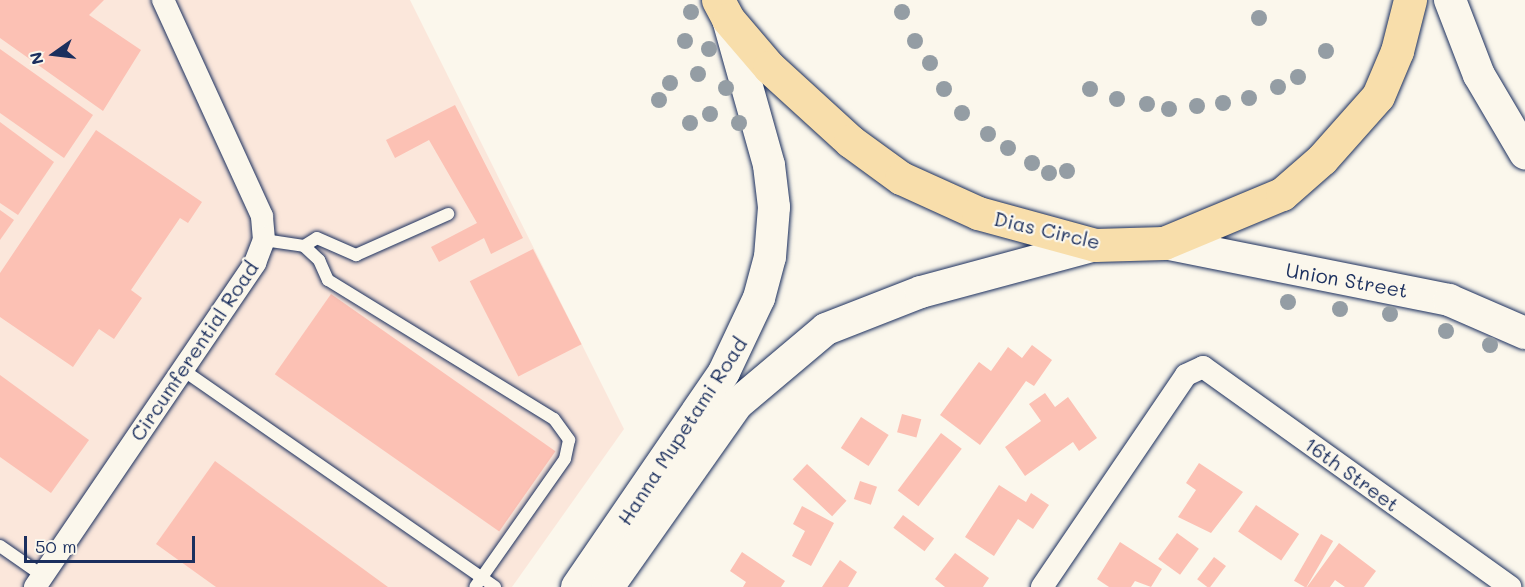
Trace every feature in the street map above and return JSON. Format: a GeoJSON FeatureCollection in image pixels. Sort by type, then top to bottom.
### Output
{"type":"FeatureCollection","features":[{"type":"Feature","properties":{"kind":"highway","name":"Dias Circle"},"geometry":{"type":"LineString","coordinates":[[723,9],[769,67],[842,134],[901,177],[978,213],[1095,245],[1164,243],[1282,194],[1322,159],[1378,96],[1397,51],[1410,0]]}},
{"type":"Feature","properties":{"kind":"main road"},"geometry":{"type":"LineString","coordinates":[[1450,0],[1479,75],[1525,153]]}},
{"type":"Feature","properties":{"kind":"main road","name":"Hanna Mupetami Road"},"geometry":{"type":"LineString","coordinates":[[577,587],[724,372],[759,298],[770,257],[774,207],[770,175],[723,9]]}},
{"type":"Feature","properties":{"kind":"main road","name":"Union Street"},"geometry":{"type":"LineString","coordinates":[[1164,243],[1449,300],[1525,333]]}},
{"type":"Feature","properties":{"kind":"main road","name":"Hanna Mupetami Road"},"geometry":{"type":"LineString","coordinates":[[608,587],[737,404],[826,329],[868,309],[921,292],[1095,245]]}},
{"type":"Feature","properties":{"kind":"street","name":"Circumferential Road"},"geometry":{"type":"LineString","coordinates":[[39,581],[255,263],[264,240],[262,216],[163,0]]}},
{"type":"Feature","properties":{"kind":"street","name":"16th Street"},"geometry":{"type":"LineString","coordinates":[[1042,587],[1193,367],[1207,370],[1510,587]]}},
{"type":"Feature","properties":{"kind":"lane"},"geometry":{"type":"LineString","coordinates":[[304,246],[317,238],[356,255],[448,214]]}},
{"type":"Feature","properties":{"kind":"lane"},"geometry":{"type":"LineString","coordinates":[[264,240],[304,246],[319,260],[328,280],[554,418],[569,440],[565,459],[479,582]]}},
{"type":"Feature","properties":{"kind":"lane"},"geometry":{"type":"LineString","coordinates":[[183,370],[479,582],[495,587]]}},
{"type":"Feature","properties":{"kind":"lane"},"geometry":{"type":"LineString","coordinates":[[0,546],[39,581]]}},
{"type":"Feature","properties":{"kind":"shaded area"},"geometry":{"type":"Polygon","coordinates":[[[0,0],[410,0],[624,429],[512,587],[0,587],[0,0]]]}},
{"type":"Feature","properties":{"kind":"building"},"geometry":{"type":"Polygon","coordinates":[[[0,0],[104,0],[89,15],[141,50],[103,111],[0,38],[0,0]]]}},
{"type":"Feature","properties":{"kind":"building"},"geometry":{"type":"Polygon","coordinates":[[[0,49],[93,115],[64,158],[0,113],[0,49]]]}},
{"type":"Feature","properties":{"kind":"building"},"geometry":{"type":"Polygon","coordinates":[[[455,105],[523,238],[491,254],[484,238],[439,262],[431,247],[477,223],[429,140],[395,158],[386,140],[455,105]]]}},
{"type":"Feature","properties":{"kind":"building"},"geometry":{"type":"Polygon","coordinates":[[[0,122],[54,162],[18,215],[0,203],[0,122]]]}},
{"type":"Feature","properties":{"kind":"building"},"geometry":{"type":"Polygon","coordinates":[[[96,130],[202,202],[188,223],[180,218],[131,290],[142,298],[114,339],[99,329],[73,367],[0,317],[0,273],[96,130]]]}},
{"type":"Feature","properties":{"kind":"building"},"geometry":{"type":"Polygon","coordinates":[[[0,210],[14,220],[0,240],[0,210]]]}},
{"type":"Feature","properties":{"kind":"building"},"geometry":{"type":"Polygon","coordinates":[[[533,249],[582,344],[518,377],[470,281],[533,249]]]}},
{"type":"Feature","properties":{"kind":"building"},"geometry":{"type":"Polygon","coordinates":[[[331,294],[555,451],[499,531],[275,374],[331,294]]]}},
{"type":"Feature","properties":{"kind":"building"},"geometry":{"type":"Polygon","coordinates":[[[1032,345],[1052,360],[1034,386],[1026,381],[980,445],[940,415],[979,362],[991,371],[1008,347],[1022,358],[1032,345]]]}},
{"type":"Feature","properties":{"kind":"building"},"geometry":{"type":"Polygon","coordinates":[[[0,375],[89,440],[51,493],[0,457],[0,375]]]}},
{"type":"Feature","properties":{"kind":"building"},"geometry":{"type":"Polygon","coordinates":[[[1045,393],[1055,407],[1068,397],[1097,438],[1079,451],[1073,442],[1025,476],[1005,447],[1041,421],[1029,404],[1045,393]]]}},
{"type":"Feature","properties":{"kind":"building"},"geometry":{"type":"Polygon","coordinates":[[[902,414],[921,419],[916,438],[897,432],[902,414]]]}},
{"type":"Feature","properties":{"kind":"building"},"geometry":{"type":"Polygon","coordinates":[[[861,417],[889,435],[869,466],[841,448],[861,417]]]}},
{"type":"Feature","properties":{"kind":"building"},"geometry":{"type":"Polygon","coordinates":[[[941,433],[962,449],[918,506],[898,491],[941,433]]]}},
{"type":"Feature","properties":{"kind":"building"},"geometry":{"type":"Polygon","coordinates":[[[215,461],[388,587],[216,587],[156,544],[215,461]]]}},
{"type":"Feature","properties":{"kind":"building"},"geometry":{"type":"Polygon","coordinates":[[[1199,463],[1243,492],[1211,533],[1178,517],[1196,490],[1186,483],[1199,463]]]}},
{"type":"Feature","properties":{"kind":"building"},"geometry":{"type":"Polygon","coordinates":[[[807,464],[846,501],[832,516],[793,479],[807,464]]]}},
{"type":"Feature","properties":{"kind":"building"},"geometry":{"type":"Polygon","coordinates":[[[860,481],[877,487],[871,505],[854,499],[860,481]]]}},
{"type":"Feature","properties":{"kind":"building"},"geometry":{"type":"Polygon","coordinates":[[[999,485],[1026,502],[1031,493],[1049,505],[1033,529],[1018,519],[994,556],[965,537],[999,485]]]}},
{"type":"Feature","properties":{"kind":"building"},"geometry":{"type":"Polygon","coordinates":[[[1256,505],[1299,534],[1281,561],[1238,532],[1256,505]]]}},
{"type":"Feature","properties":{"kind":"building"},"geometry":{"type":"Polygon","coordinates":[[[802,506],[834,523],[811,566],[792,556],[805,531],[793,524],[802,506]]]}},
{"type":"Feature","properties":{"kind":"building"},"geometry":{"type":"Polygon","coordinates":[[[903,515],[934,538],[925,551],[893,528],[903,515]]]}},
{"type":"Feature","properties":{"kind":"building"},"geometry":{"type":"Polygon","coordinates":[[[1177,533],[1199,549],[1180,575],[1158,559],[1177,533]]]}},
{"type":"Feature","properties":{"kind":"building"},"geometry":{"type":"Polygon","coordinates":[[[1321,534],[1333,541],[1307,587],[1294,581],[1321,534]]]}},
{"type":"Feature","properties":{"kind":"building"},"geometry":{"type":"Polygon","coordinates":[[[1120,542],[1162,569],[1151,587],[1135,581],[1131,587],[1109,587],[1097,579],[1120,542]]]}},
{"type":"Feature","properties":{"kind":"building"},"geometry":{"type":"Polygon","coordinates":[[[1339,543],[1376,571],[1364,587],[1345,587],[1335,580],[1330,587],[1307,587],[1339,543]]]}},
{"type":"Feature","properties":{"kind":"building"},"geometry":{"type":"Polygon","coordinates":[[[742,552],[785,581],[781,587],[743,587],[746,582],[730,571],[742,552]]]}},
{"type":"Feature","properties":{"kind":"building"},"geometry":{"type":"Polygon","coordinates":[[[955,553],[989,578],[983,587],[945,587],[935,579],[955,553]]]}},
{"type":"Feature","properties":{"kind":"building"},"geometry":{"type":"Polygon","coordinates":[[[1214,557],[1226,566],[1210,587],[1197,579],[1214,557]]]}},
{"type":"Feature","properties":{"kind":"building"},"geometry":{"type":"Polygon","coordinates":[[[840,560],[857,572],[848,587],[822,587],[840,560]]]}}]}
